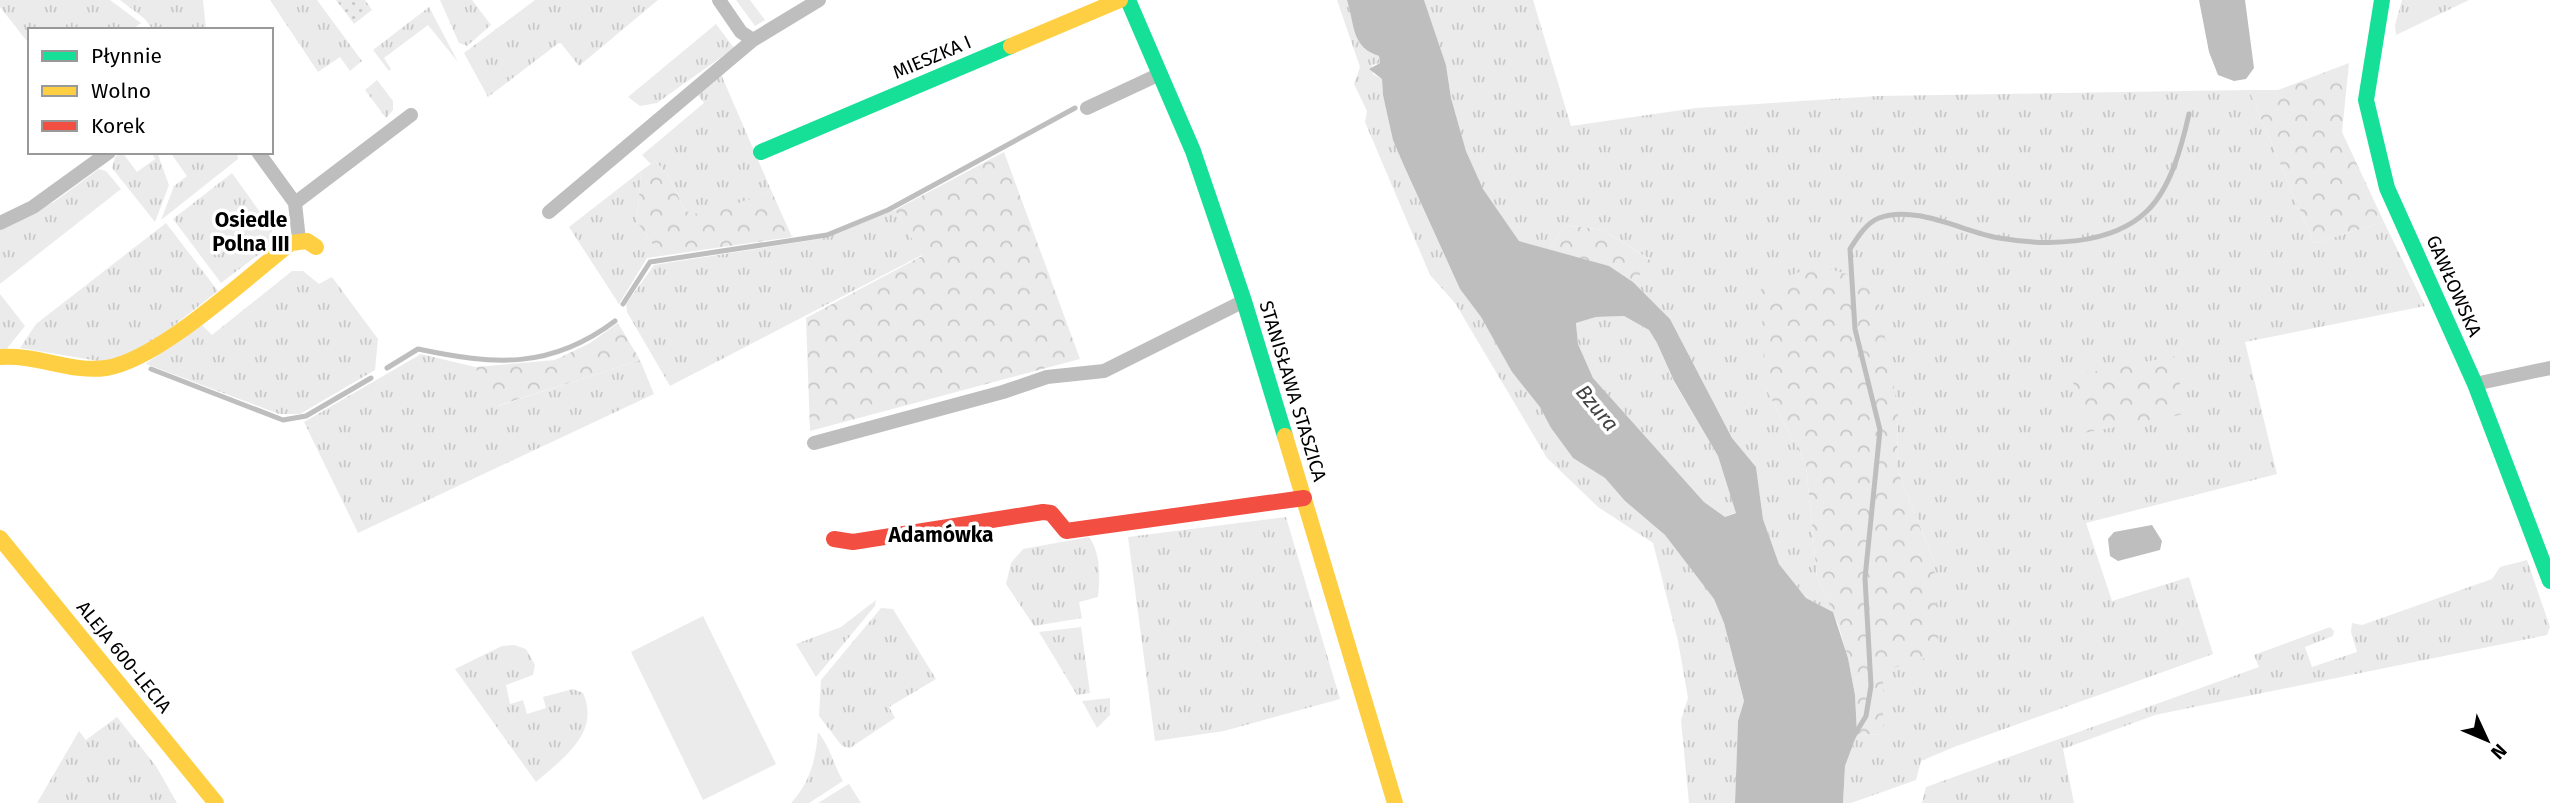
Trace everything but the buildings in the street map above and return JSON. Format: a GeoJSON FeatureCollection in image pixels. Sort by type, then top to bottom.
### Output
{"type":"FeatureCollection","features":[{"type":"Feature","properties":{"kind":"street"},"geometry":{"type":"LineString","coordinates":[[719,0],[741,32],[752,40]]}},
{"type":"Feature","properties":{"kind":"street"},"geometry":{"type":"LineString","coordinates":[[549,212],[752,40],[819,0]]}},
{"type":"Feature","properties":{"kind":"street","name":"MIESZKA I"},"geometry":{"type":"LineString","coordinates":[[761,152],[1120,0]]}},
{"type":"Feature","properties":{"kind":"street","name":"STANISŁAWA STASZICA"},"geometry":{"type":"LineString","coordinates":[[1128,0],[1193,151],[1244,301],[1395,803]]}},
{"type":"Feature","properties":{"kind":"street","name":"GAWŁOWSKA"},"geometry":{"type":"LineString","coordinates":[[2382,0],[2366,100],[2377,155],[2387,188],[2475,384],[2550,581]]}},
{"type":"Feature","properties":{"kind":"street"},"geometry":{"type":"LineString","coordinates":[[1087,108],[1160,74]]}},
{"type":"Feature","properties":{"kind":"street"},"geometry":{"type":"LineString","coordinates":[[295,203],[411,115]]}},
{"type":"Feature","properties":{"kind":"street"},"geometry":{"type":"LineString","coordinates":[[0,223],[33,207],[106,154]]}},
{"type":"Feature","properties":{"kind":"street"},"geometry":{"type":"LineString","coordinates":[[259,154],[295,203],[299,240]]}},
{"type":"Feature","properties":{"kind":"street"},"geometry":{"type":"LineString","coordinates":[[0,357],[33,355],[103,368],[127,363],[150,350],[291,243],[299,240],[316,247]]}},
{"type":"Feature","properties":{"kind":"street"},"geometry":{"type":"LineString","coordinates":[[814,443],[1003,392],[1047,377],[1104,371],[1244,301]]}},
{"type":"Feature","properties":{"kind":"street"},"geometry":{"type":"LineString","coordinates":[[2475,384],[2550,368]]}},
{"type":"Feature","properties":{"kind":"street"},"geometry":{"type":"LineString","coordinates":[[834,539],[853,542],[1043,512],[1051,513],[1066,531],[1304,498]]}},
{"type":"Feature","properties":{"kind":"street","name":"ALEJA 600-LECIA"},"geometry":{"type":"LineString","coordinates":[[0,538],[216,803]]}},
{"type":"Feature","properties":{"kind":"green space"},"geometry":{"type":"Polygon","coordinates":[[[0,0],[110,0],[141,23],[135,28],[28,28],[28,42],[0,7],[0,0]]]}},
{"type":"Feature","properties":{"kind":"green space"},"geometry":{"type":"Polygon","coordinates":[[[120,0],[203,0],[206,28],[152,28],[145,19],[120,0]]]}},
{"type":"Feature","properties":{"kind":"green space"},"geometry":{"type":"Polygon","coordinates":[[[270,0],[317,0],[362,61],[350,71],[340,57],[318,72],[270,0]]]}},
{"type":"Feature","properties":{"kind":"green space"},"geometry":{"type":"Polygon","coordinates":[[[336,0],[365,0],[372,10],[354,24],[336,0]]]}},
{"type":"Feature","properties":{"kind":"green space"},"geometry":{"type":"Polygon","coordinates":[[[440,0],[472,0],[491,25],[467,46],[459,43],[440,0]]]}},
{"type":"Feature","properties":{"kind":"green space"},"geometry":{"type":"Polygon","coordinates":[[[535,0],[658,0],[579,66],[560,42],[488,97],[464,53],[535,0]]]}},
{"type":"Feature","properties":{"kind":"green space"},"geometry":{"type":"Polygon","coordinates":[[[736,0],[750,0],[765,20],[755,26],[736,0]]]}},
{"type":"Feature","properties":{"kind":"green space"},"geometry":{"type":"Polygon","coordinates":[[[1337,0],[1347,0],[1372,54],[1379,56],[1380,63],[1372,65],[1373,74],[1382,79],[1383,95],[1405,168],[1460,289],[1481,317],[1512,372],[1541,407],[1551,428],[1573,458],[1605,478],[1625,501],[1665,535],[1714,599],[1724,623],[1744,701],[1738,721],[1735,803],[1689,803],[1681,720],[1688,698],[1678,641],[1653,543],[1598,507],[1547,458],[1455,303],[1430,275],[1365,122],[1367,111],[1354,84],[1360,67],[1337,0]]]}},
{"type":"Feature","properties":{"kind":"green space"},"geometry":{"type":"Polygon","coordinates":[[[1424,0],[1533,0],[1571,126],[1696,108],[1878,96],[2249,90],[2314,243],[2384,222],[2425,306],[2245,342],[2277,474],[2086,523],[2112,601],[2189,577],[2213,654],[1954,747],[1921,761],[1916,780],[1851,803],[1843,803],[1845,766],[1857,734],[1883,735],[1883,671],[1934,562],[1897,469],[1898,411],[1765,387],[1806,464],[1817,577],[1833,612],[1806,598],[1779,564],[1763,519],[1756,467],[1732,438],[1670,319],[1633,282],[1651,260],[1603,230],[1565,225],[1549,250],[1519,241],[1483,189],[1466,151],[1451,98],[1446,65],[1424,0]]]}},
{"type":"Feature","properties":{"kind":"green space"},"geometry":{"type":"Polygon","coordinates":[[[2402,0],[2469,0],[2396,35],[2395,25],[2402,0]]]}},
{"type":"Feature","properties":{"kind":"green space"},"geometry":{"type":"Polygon","coordinates":[[[429,7],[458,62],[428,25],[384,58],[391,69],[389,71],[373,50],[429,7]]]}},
{"type":"Feature","properties":{"kind":"green space"},"geometry":{"type":"Polygon","coordinates":[[[716,24],[734,48],[657,103],[640,106],[628,97],[716,24]]]}},
{"type":"Feature","properties":{"kind":"green space"},"geometry":{"type":"Polygon","coordinates":[[[2349,63],[2342,132],[2384,222],[2314,243],[2249,90],[2278,90],[2349,63]]]}},
{"type":"Feature","properties":{"kind":"green space"},"geometry":{"type":"Polygon","coordinates":[[[720,72],[771,190],[707,217],[685,211],[668,175],[655,161],[651,164],[642,155],[704,103],[697,94],[720,72]]]}},
{"type":"Feature","properties":{"kind":"green space"},"geometry":{"type":"Polygon","coordinates":[[[377,80],[393,101],[393,110],[386,118],[365,90],[377,80]]]}},
{"type":"Feature","properties":{"kind":"green space"},"geometry":{"type":"Polygon","coordinates":[[[1004,152],[1080,359],[810,431],[806,318],[922,256],[895,210],[1004,152]]]}},
{"type":"Feature","properties":{"kind":"green space"},"geometry":{"type":"Polygon","coordinates":[[[124,154],[137,172],[155,159],[153,155],[158,154],[169,185],[155,222],[112,168],[115,157],[124,154]]]}},
{"type":"Feature","properties":{"kind":"green space"},"geometry":{"type":"Polygon","coordinates":[[[171,154],[237,154],[238,159],[161,220],[174,186],[187,176],[171,154]]]}},
{"type":"Feature","properties":{"kind":"green space"},"geometry":{"type":"Polygon","coordinates":[[[655,161],[668,175],[685,211],[707,216],[771,190],[792,237],[661,256],[637,222],[641,171],[655,161]]]}},
{"type":"Feature","properties":{"kind":"green space"},"geometry":{"type":"Polygon","coordinates":[[[99,169],[106,171],[121,189],[0,284],[0,228],[54,202],[99,169]]]}},
{"type":"Feature","properties":{"kind":"green space"},"geometry":{"type":"Polygon","coordinates":[[[641,171],[637,222],[661,256],[647,258],[619,304],[569,227],[641,171]]]}},
{"type":"Feature","properties":{"kind":"green space"},"geometry":{"type":"Polygon","coordinates":[[[232,173],[272,229],[270,246],[221,283],[173,219],[232,173]]]}},
{"type":"Feature","properties":{"kind":"green space"},"geometry":{"type":"Polygon","coordinates":[[[895,210],[922,255],[670,386],[627,312],[626,304],[654,265],[825,238],[895,210]]]}},
{"type":"Feature","properties":{"kind":"green space"},"geometry":{"type":"Polygon","coordinates":[[[166,223],[218,291],[150,344],[111,363],[20,348],[36,324],[166,223]]]}},
{"type":"Feature","properties":{"kind":"green space"},"geometry":{"type":"Polygon","coordinates":[[[1565,225],[1603,230],[1652,261],[1633,282],[1608,266],[1549,250],[1565,225]]]}},
{"type":"Feature","properties":{"kind":"green space"},"geometry":{"type":"Polygon","coordinates":[[[1815,265],[1875,282],[1898,411],[1897,469],[1934,562],[1939,654],[1883,671],[1883,735],[1857,734],[1855,695],[1848,658],[1838,624],[1817,577],[1806,464],[1765,387],[1761,289],[1815,265]]]}},
{"type":"Feature","properties":{"kind":"green space"},"geometry":{"type":"Polygon","coordinates":[[[292,271],[303,271],[319,284],[332,277],[378,339],[375,370],[300,414],[279,414],[146,364],[199,322],[212,335],[292,271]]]}},
{"type":"Feature","properties":{"kind":"green space"},"geometry":{"type":"Polygon","coordinates":[[[0,294],[25,326],[5,351],[0,352],[0,294]]]}},
{"type":"Feature","properties":{"kind":"green space"},"geometry":{"type":"Polygon","coordinates":[[[1624,316],[1649,330],[1657,343],[1674,382],[1718,456],[1737,512],[1725,517],[1704,502],[1593,378],[1578,344],[1576,323],[1596,317],[1624,316]]]}},
{"type":"Feature","properties":{"kind":"green space"},"geometry":{"type":"Polygon","coordinates":[[[618,323],[640,360],[497,406],[475,367],[555,360],[590,343],[618,323]]]}},
{"type":"Feature","properties":{"kind":"green space"},"geometry":{"type":"Polygon","coordinates":[[[421,354],[475,367],[498,406],[640,360],[654,394],[358,533],[304,422],[421,354]]]}},
{"type":"Feature","properties":{"kind":"green space"},"geometry":{"type":"Polygon","coordinates":[[[2175,356],[2185,414],[2083,433],[2072,376],[2175,356]]]}},
{"type":"Feature","properties":{"kind":"green space"},"geometry":{"type":"Polygon","coordinates":[[[1286,517],[1340,699],[1224,731],[1155,741],[1128,537],[1286,517]]]}},
{"type":"Feature","properties":{"kind":"green space"},"geometry":{"type":"Polygon","coordinates":[[[1089,537],[1098,558],[1098,597],[1079,602],[1082,618],[1034,626],[1006,584],[1011,563],[1023,549],[1089,537]]]}},
{"type":"Feature","properties":{"kind":"green space"},"geometry":{"type":"Polygon","coordinates":[[[2527,560],[2550,627],[2547,635],[2155,715],[2063,749],[2074,803],[1922,803],[1926,787],[2259,667],[2254,655],[2330,627],[2334,631],[2333,636],[2305,647],[2312,667],[2357,652],[2351,632],[2352,623],[2362,625],[2492,579],[2500,567],[2527,560]]]}},
{"type":"Feature","properties":{"kind":"green space"},"geometry":{"type":"Polygon","coordinates":[[[876,600],[875,606],[816,677],[796,644],[841,627],[876,600]]]}},
{"type":"Feature","properties":{"kind":"green space"},"geometry":{"type":"Polygon","coordinates":[[[881,608],[893,609],[936,679],[889,707],[895,718],[850,748],[842,746],[819,716],[821,680],[881,608]]]}},
{"type":"Feature","properties":{"kind":"green space"},"geometry":{"type":"Polygon","coordinates":[[[703,616],[776,764],[703,800],[631,652],[703,616]]]}},
{"type":"Feature","properties":{"kind":"green space"},"geometry":{"type":"Polygon","coordinates":[[[1081,627],[1090,693],[1077,695],[1039,632],[1081,627]]]}},
{"type":"Feature","properties":{"kind":"green space"},"geometry":{"type":"Polygon","coordinates":[[[514,645],[526,649],[535,665],[533,675],[506,685],[510,704],[523,700],[527,714],[546,708],[543,697],[573,689],[583,693],[587,707],[587,721],[576,744],[536,782],[455,669],[502,646],[514,645]]]}},
{"type":"Feature","properties":{"kind":"green space"},"geometry":{"type":"Polygon","coordinates":[[[1110,698],[1110,715],[1097,728],[1082,701],[1110,698]]]}},
{"type":"Feature","properties":{"kind":"green space"},"geometry":{"type":"Polygon","coordinates":[[[117,717],[156,766],[177,803],[37,803],[79,731],[86,740],[117,717]]]}},
{"type":"Feature","properties":{"kind":"green space"},"geometry":{"type":"Polygon","coordinates":[[[818,732],[843,781],[809,803],[791,803],[811,770],[818,732]]]}},
{"type":"Feature","properties":{"kind":"green space"},"geometry":{"type":"Polygon","coordinates":[[[849,784],[861,803],[818,803],[847,785],[849,784]]]}},
{"type":"Feature","properties":{"kind":"water","name":"Bzura"},"geometry":{"type":"Polygon","coordinates":[[[1347,0],[1424,0],[1446,65],[1451,98],[1466,151],[1483,189],[1519,241],[1609,266],[1633,282],[1670,319],[1732,438],[1756,467],[1763,519],[1779,564],[1806,598],[1833,612],[1848,658],[1855,695],[1857,734],[1845,766],[1843,803],[1735,803],[1738,721],[1744,701],[1724,623],[1714,599],[1665,535],[1625,501],[1605,478],[1573,458],[1551,428],[1540,407],[1512,372],[1481,317],[1460,289],[1393,140],[1382,79],[1369,69],[1380,63],[1379,56],[1363,47],[1359,41],[1347,0]],[[1624,316],[1596,317],[1576,323],[1578,344],[1593,378],[1704,502],[1725,517],[1736,513],[1718,456],[1674,381],[1649,330],[1624,316]]]}},
{"type":"Feature","properties":{"kind":"water"},"geometry":{"type":"Polygon","coordinates":[[[2199,0],[2245,0],[2254,68],[2246,79],[2234,81],[2218,75],[2209,52],[2199,0]]]}},
{"type":"Feature","properties":{"kind":"water"},"geometry":{"type":"Polygon","coordinates":[[[2152,525],[2162,541],[2160,550],[2118,561],[2110,556],[2108,539],[2114,532],[2152,525]]]}},
{"type":"Feature","properties":{"kind":"waterway"},"geometry":{"type":"LineString","coordinates":[[623,304],[650,262],[827,235],[888,210],[1075,108]]}},
{"type":"Feature","properties":{"kind":"waterway"},"geometry":{"type":"LineString","coordinates":[[1852,739],[1866,716],[1871,686],[1865,578],[1880,430],[1855,329],[1850,249],[1870,223],[1893,215],[1908,214],[1939,220],[1985,235],[2017,241],[2077,241],[2115,231],[2132,223],[2147,211],[2163,190],[2179,152],[2189,114]]}},
{"type":"Feature","properties":{"kind":"waterway"},"geometry":{"type":"LineString","coordinates":[[387,368],[418,349],[497,360],[544,356],[591,337],[615,321]]}},
{"type":"Feature","properties":{"kind":"waterway"},"geometry":{"type":"LineString","coordinates":[[151,369],[283,420],[306,416],[371,378]]}},
{"type":"Feature","properties":{"kind":"traffic: fast"},"geometry":{"type":"LineString","coordinates":[[1128,0],[1193,151],[1244,301],[1285,436]]}},
{"type":"Feature","properties":{"kind":"traffic: fast"},"geometry":{"type":"LineString","coordinates":[[2382,0],[2366,100],[2387,188],[2475,384],[2550,581]]}},
{"type":"Feature","properties":{"kind":"traffic: fast"},"geometry":{"type":"LineString","coordinates":[[761,152],[1011,46]]}},
{"type":"Feature","properties":{"kind":"traffic: slow"},"geometry":{"type":"LineString","coordinates":[[1011,46],[1120,0]]}},
{"type":"Feature","properties":{"kind":"traffic: slow"},"geometry":{"type":"LineString","coordinates":[[0,357],[27,358],[93,369],[127,362],[176,334],[291,243],[307,241],[316,247]]}},
{"type":"Feature","properties":{"kind":"traffic: slow"},"geometry":{"type":"LineString","coordinates":[[1285,436],[1395,803]]}},
{"type":"Feature","properties":{"kind":"traffic: slow"},"geometry":{"type":"LineString","coordinates":[[0,538],[216,803]]}},
{"type":"Feature","properties":{"kind":"traffic: jam"},"geometry":{"type":"LineString","coordinates":[[834,539],[853,542],[1043,512],[1051,513],[1066,531],[1304,498]]}},
{"type":"Feature","properties":{"kind":"district","name":"Osiedle Polna III"},"geometry":{"type":"Point","coordinates":[251,232]}},
{"type":"Feature","properties":{"kind":"district","name":"Adamówka"},"geometry":{"type":"Point","coordinates":[941,535]}}]}
